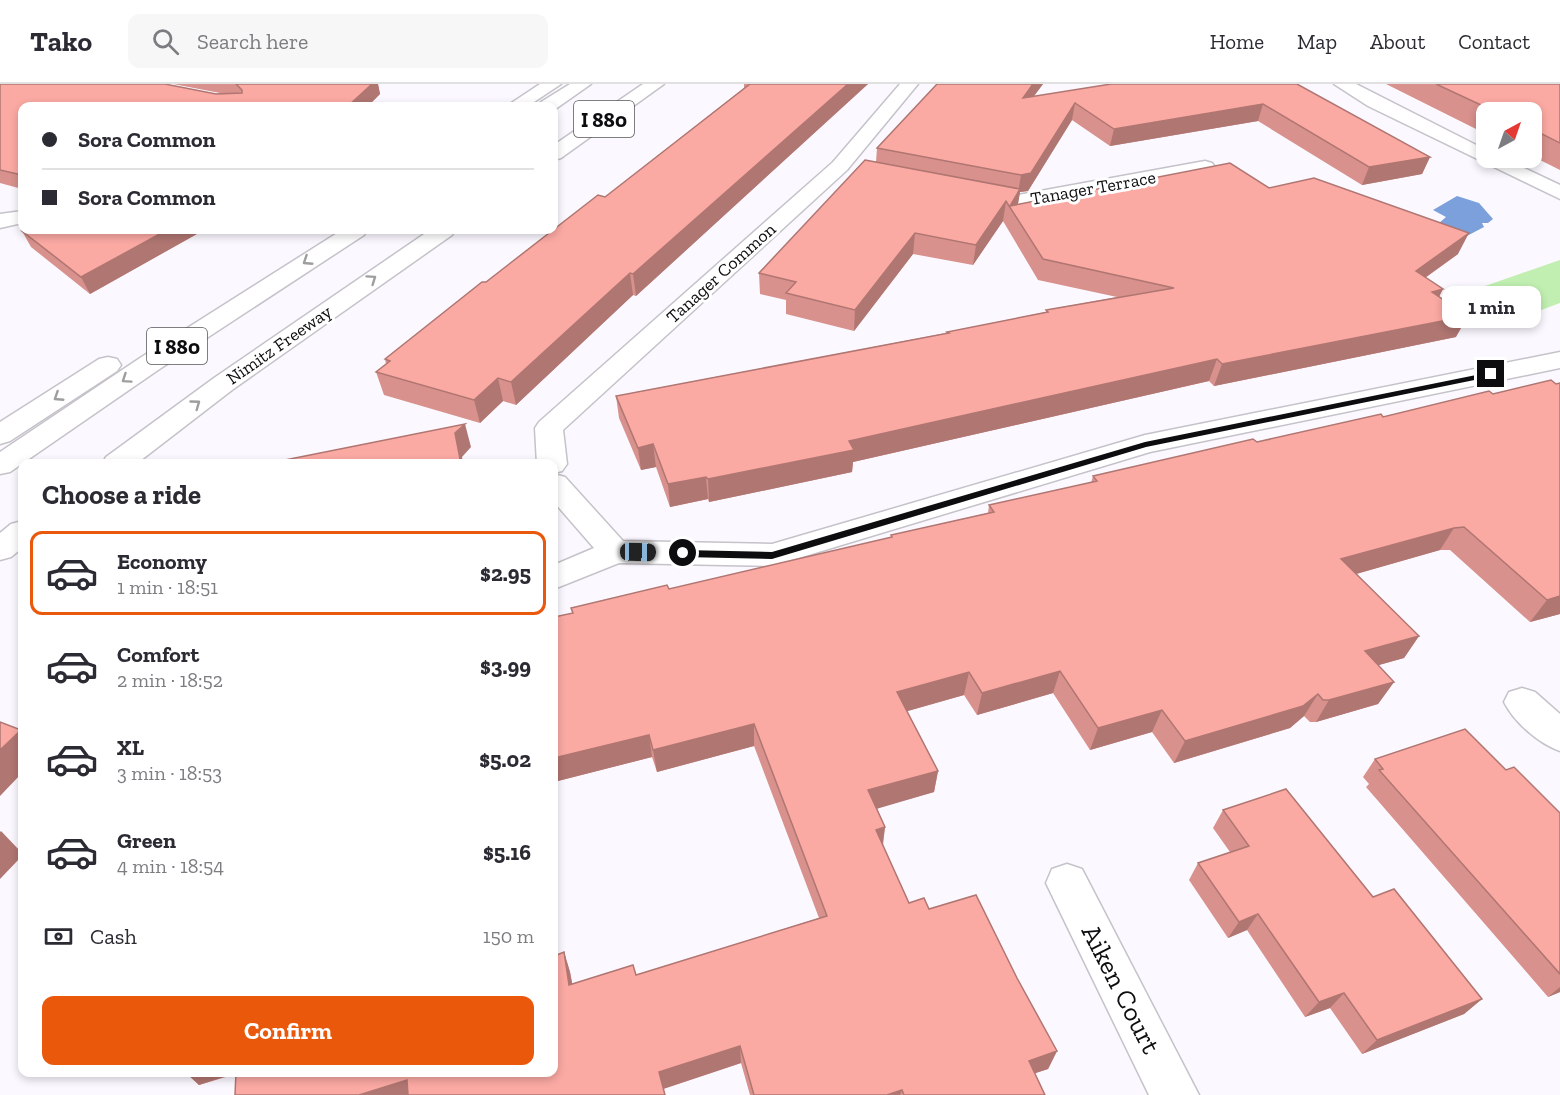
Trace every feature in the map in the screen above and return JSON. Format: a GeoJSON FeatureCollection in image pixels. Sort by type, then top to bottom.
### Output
{"type":"FeatureCollection","features":[{"type":"Feature","properties":{"kind":"main road","name":"I 880"},"geometry":{"type":"LineString","coordinates":[[523,102],[552,84]]}},
{"type":"Feature","properties":{"kind":"main road","name":"I 880"},"geometry":{"type":"LineString","coordinates":[[553,102],[582,84]]}},
{"type":"Feature","properties":{"kind":"main road","name":"I 880"},"geometry":{"type":"LineString","coordinates":[[558,151],[655,84]]}},
{"type":"Feature","properties":{"kind":"main road","name":"Tanager Common"},"geometry":{"type":"LineString","coordinates":[[552,459],[549,428],[852,168],[909,84]]}},
{"type":"Feature","properties":{"kind":"main road"},"geometry":{"type":"LineString","coordinates":[[1343,84],[1374,102],[1476,152]]}},
{"type":"Feature","properties":{"kind":"main road","name":"Tanager Terrace"},"geometry":{"type":"LineString","coordinates":[[952,188],[1018,201],[1205,167]]}},
{"type":"Feature","properties":{"kind":"main road"},"geometry":{"type":"LineString","coordinates":[[1509,168],[1560,193]]}},
{"type":"Feature","properties":{"kind":"main road"},"geometry":{"type":"LineString","coordinates":[[0,221],[18,218]]}},
{"type":"Feature","properties":{"kind":"main road","name":"I 880"},"geometry":{"type":"LineString","coordinates":[[0,435],[313,234]]}},
{"type":"Feature","properties":{"kind":"main road","name":"I 880"},"geometry":{"type":"LineString","coordinates":[[0,465],[149,364],[350,234]]}},
{"type":"Feature","properties":{"kind":"main road","name":"Nimitz Freeway"},"geometry":{"type":"LineString","coordinates":[[123,459],[223,384],[438,234]]}},
{"type":"Feature","properties":{"kind":"main road"},"geometry":{"type":"LineString","coordinates":[[558,576],[615,552],[772,555],[1145,444],[1560,360]]}},
{"type":"Feature","properties":{"kind":"main road"},"geometry":{"type":"LineString","coordinates":[[558,488],[615,552]]}},
{"type":"Feature","properties":{"kind":"main road"},"geometry":{"type":"LineString","coordinates":[[0,549],[18,535]]}},
{"type":"Feature","properties":{"kind":"main road"},"geometry":{"type":"LineString","coordinates":[[1522,702],[1560,736]]}},
{"type":"Feature","properties":{"kind":"main road","name":"Aiken Court"},"geometry":{"type":"LineString","coordinates":[[1067,883],[1175,1095]]}},
{"type":"Feature","properties":{"kind":"green space"},"geometry":{"type":"Polygon","coordinates":[[[1560,260],[1560,303],[1536,312],[1485,286],[1560,260]]]}},
{"type":"Feature","properties":{"kind":"water"},"geometry":{"type":"Polygon","coordinates":[[[1457,196],[1479,203],[1493,219],[1488,223],[1482,223],[1484,227],[1465,237],[1438,224],[1446,217],[1433,210],[1457,196]]]}},
{"type":"Feature","properties":{"kind":"building"},"geometry":{"type":"Polygon","coordinates":[[[0,84],[165,84],[216,94],[242,93],[236,84],[372,84],[352,102],[18,102],[18,174],[0,170],[0,84]]]}},
{"type":"Feature","properties":{"kind":"building"},"geometry":{"type":"Polygon","coordinates":[[[750,84],[848,84],[633,274],[630,273],[511,382],[498,378],[474,400],[376,372],[390,361],[385,359],[482,282],[486,282],[548,234],[558,234],[558,226],[598,195],[605,197],[750,84]]]}},
{"type":"Feature","properties":{"kind":"building"},"geometry":{"type":"Polygon","coordinates":[[[937,84],[1033,84],[1023,98],[1111,84],[1297,84],[1430,157],[1369,167],[1263,104],[1114,129],[1075,103],[1031,173],[1021,175],[877,148],[937,84]]]}},
{"type":"Feature","properties":{"kind":"building"},"geometry":{"type":"Polygon","coordinates":[[[1436,84],[1560,84],[1560,143],[1542,134],[1542,102],[1476,103],[1436,84]]]}},
{"type":"Feature","properties":{"kind":"building"},"geometry":{"type":"Polygon","coordinates":[[[865,160],[1020,189],[1010,206],[1230,163],[1269,188],[1314,178],[1469,233],[1416,271],[1443,289],[1432,292],[1468,316],[1222,364],[1217,359],[849,441],[854,450],[708,479],[706,477],[668,484],[653,444],[638,448],[616,396],[949,333],[947,332],[1048,312],[1046,310],[1174,288],[1043,259],[1006,201],[976,245],[915,233],[855,310],[786,293],[796,282],[759,273],[865,160]]]}},
{"type":"Feature","properties":{"kind":"building"},"geometry":{"type":"Polygon","coordinates":[[[26,234],[160,234],[81,277],[26,234]]]}},
{"type":"Feature","properties":{"kind":"building"},"geometry":{"type":"Polygon","coordinates":[[[1551,380],[1556,384],[1560,383],[1560,596],[1547,600],[1464,527],[1341,559],[1419,636],[1365,651],[1394,682],[1329,700],[1323,700],[1318,694],[1303,706],[1185,741],[1162,710],[1098,728],[1060,671],[982,693],[969,672],[897,692],[938,771],[868,790],[885,827],[876,830],[909,903],[924,898],[929,909],[976,895],[1017,978],[1057,1051],[1029,1061],[1045,1095],[904,1095],[902,1090],[887,1095],[754,1095],[740,1046],[659,1072],[665,1095],[408,1095],[407,1080],[359,1095],[235,1095],[236,1077],[558,1077],[558,954],[564,952],[569,985],[633,965],[636,975],[827,916],[754,724],[653,750],[649,735],[558,757],[558,616],[573,613],[571,608],[667,585],[669,589],[994,512],[989,505],[1097,481],[1093,476],[1253,439],[1257,442],[1381,414],[1383,417],[1489,391],[1493,394],[1551,380]]]}},
{"type":"Feature","properties":{"kind":"building"},"geometry":{"type":"Polygon","coordinates":[[[465,424],[455,433],[460,459],[290,459],[465,424]]]}},
{"type":"Feature","properties":{"kind":"building"},"geometry":{"type":"Polygon","coordinates":[[[0,722],[18,729],[18,733],[0,750],[0,722]]]}},
{"type":"Feature","properties":{"kind":"building"},"geometry":{"type":"Polygon","coordinates":[[[1465,729],[1506,770],[1514,767],[1560,813],[1560,974],[1379,770],[1383,769],[1375,759],[1465,729]]]}},
{"type":"Feature","properties":{"kind":"building"},"geometry":{"type":"Polygon","coordinates":[[[1286,789],[1373,897],[1394,889],[1482,999],[1377,1040],[1344,993],[1319,1002],[1258,914],[1239,922],[1198,863],[1249,846],[1223,810],[1286,789]]]}},
{"type":"Feature","properties":{"kind":"route"},"geometry":{"type":"LineString","coordinates":[[683,553],[772,555],[1145,444],[1491,374]]}}]}
